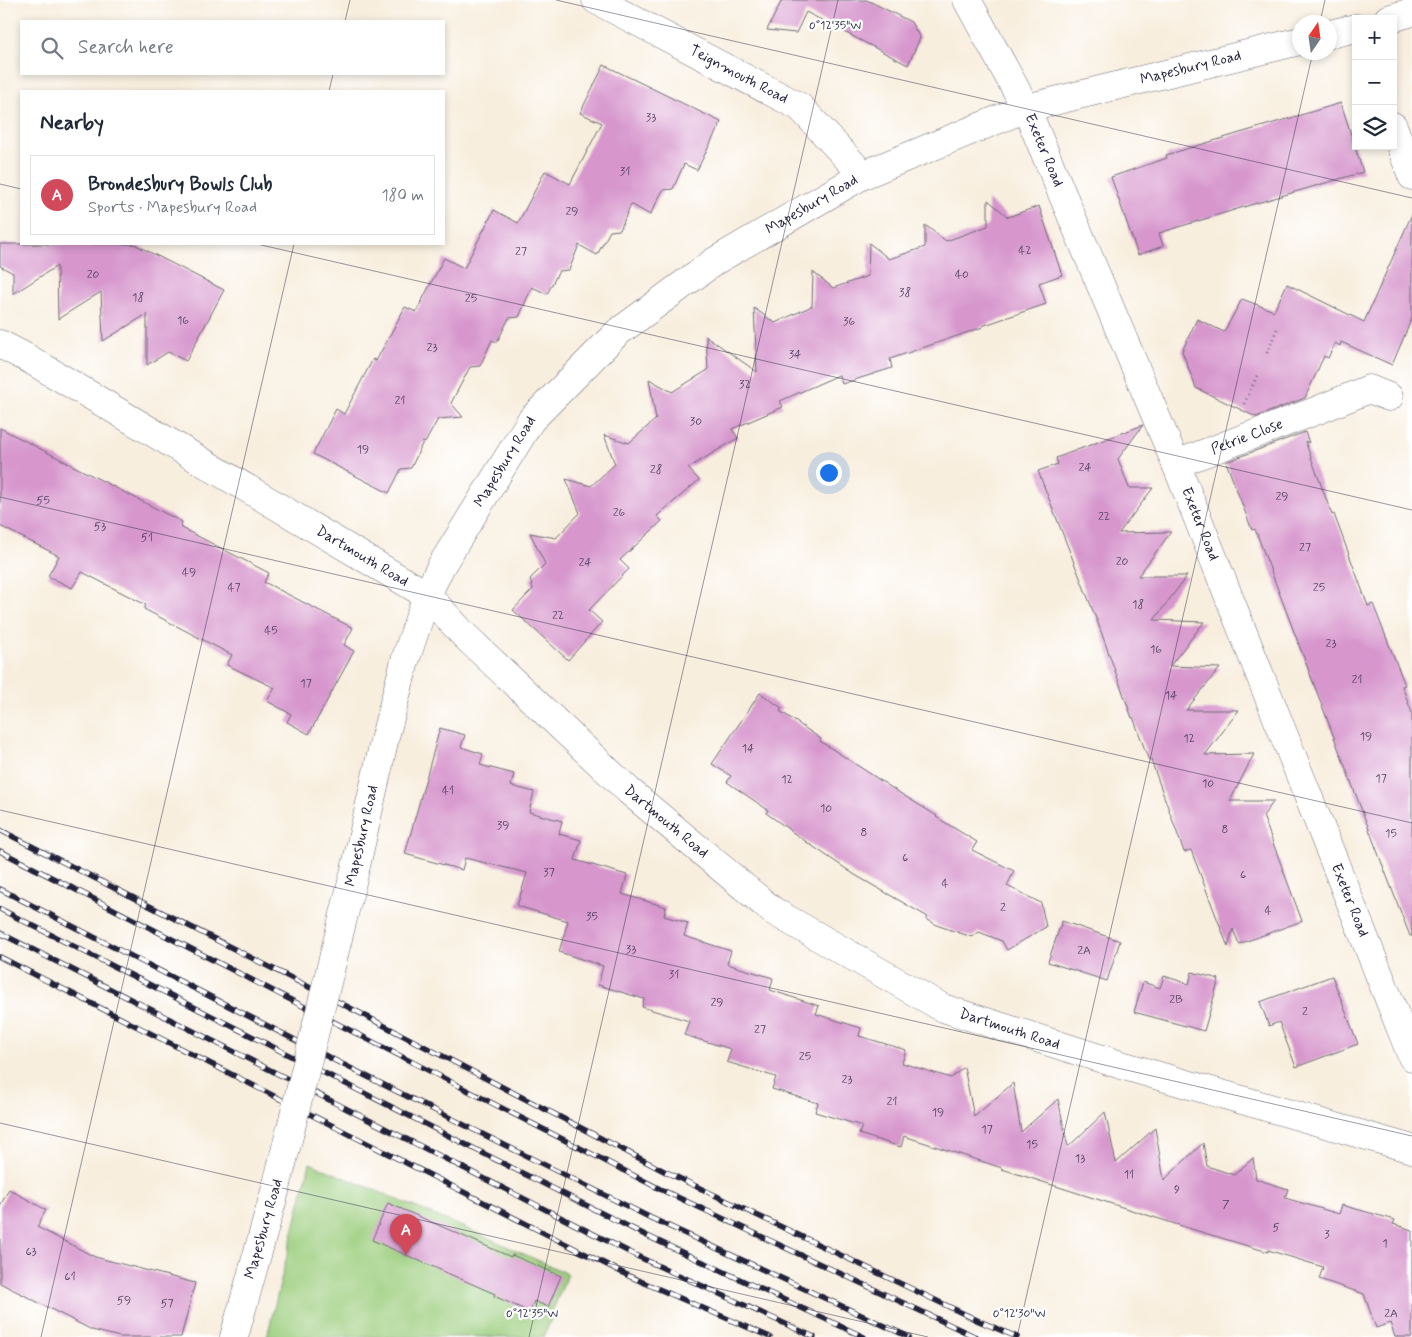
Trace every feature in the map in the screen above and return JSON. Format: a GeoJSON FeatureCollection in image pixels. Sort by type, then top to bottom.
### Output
{"type":"FeatureCollection","features":[{"type":"Feature","properties":{"kind":"street","name":"Teignmouth Road"},"geometry":{"type":"LineString","coordinates":[[596,0],[800,107],[863,175]]}},
{"type":"Feature","properties":{"kind":"street","name":"Exeter Road"},"geometry":{"type":"LineString","coordinates":[[967,0],[1026,108],[1176,464],[1412,1057]]}},
{"type":"Feature","properties":{"kind":"street"},"geometry":{"type":"LineString","coordinates":[[1337,32],[1352,29]]}},
{"type":"Feature","properties":{"kind":"street","name":"Mapesbury Road"},"geometry":{"type":"LineString","coordinates":[[234,1337],[277,1184],[356,866],[385,736],[405,661],[427,595],[441,566],[531,420],[617,332],[715,261],[863,175],[1026,108],[1292,43]]}},
{"type":"Feature","properties":{"kind":"street"},"geometry":{"type":"LineString","coordinates":[[1397,136],[1409,165]]}},
{"type":"Feature","properties":{"kind":"street","name":"Dartmouth Road"},"geometry":{"type":"LineString","coordinates":[[0,344],[29,359],[427,595],[464,635],[629,791],[773,911],[943,1008],[1121,1065],[1412,1149]]}},
{"type":"Feature","properties":{"kind":"street","name":"Petrie Close"},"geometry":{"type":"LineString","coordinates":[[1176,464],[1368,389],[1389,398]]}},
{"type":"Feature","properties":{"kind":"path"},"geometry":{"type":"LineString","coordinates":[[1267,353],[1278,327]]}},
{"type":"Feature","properties":{"kind":"green space"},"geometry":{"type":"Polygon","coordinates":[[[310,1163],[484,1236],[568,1274],[551,1314],[544,1337],[267,1337],[310,1163]]]}},
{"type":"Feature","properties":{"kind":"building"},"geometry":{"type":"Polygon","coordinates":[[[782,0],[867,0],[911,22],[920,38],[908,65],[806,12],[796,33],[767,30],[782,0]]]}},
{"type":"Feature","properties":{"kind":"building"},"geometry":{"type":"Polygon","coordinates":[[[604,65],[721,122],[697,170],[684,164],[673,189],[663,190],[650,215],[631,204],[620,230],[610,231],[597,255],[579,245],[569,270],[559,271],[547,294],[532,287],[519,317],[509,318],[497,342],[492,340],[480,366],[470,367],[451,403],[463,417],[438,419],[425,443],[423,442],[411,468],[401,469],[389,493],[313,454],[336,409],[344,414],[373,359],[376,361],[405,307],[416,312],[444,258],[464,268],[494,210],[518,223],[545,171],[570,184],[602,123],[580,113],[604,65]]]}},
{"type":"Feature","properties":{"kind":"building"},"geometry":{"type":"Polygon","coordinates":[[[1341,103],[1352,138],[1352,150],[1356,150],[1363,172],[1159,233],[1163,246],[1138,255],[1111,177],[1167,158],[1166,155],[1341,103]]]}},
{"type":"Feature","properties":{"kind":"building"},"geometry":{"type":"Polygon","coordinates":[[[988,200],[1008,217],[1039,206],[1062,275],[1039,283],[1046,304],[890,359],[892,368],[842,384],[839,375],[780,401],[783,407],[732,429],[738,438],[688,468],[699,480],[657,516],[662,521],[620,560],[629,569],[589,610],[602,622],[568,660],[513,610],[533,589],[530,579],[545,564],[530,533],[556,538],[580,513],[566,479],[591,486],[615,464],[604,435],[629,443],[656,419],[649,379],[672,392],[708,370],[706,336],[757,372],[754,308],[775,323],[812,306],[813,272],[833,288],[868,276],[869,243],[889,259],[925,247],[925,225],[946,241],[988,226],[988,200]]]}},
{"type":"Feature","properties":{"kind":"building"},"geometry":{"type":"Polygon","coordinates":[[[1412,214],[1412,318],[1392,365],[1341,342],[1340,346],[1335,343],[1328,358],[1324,356],[1305,398],[1256,417],[1196,388],[1182,351],[1197,319],[1224,332],[1242,299],[1274,311],[1287,284],[1364,322],[1412,214]]]}},
{"type":"Feature","properties":{"kind":"building"},"geometry":{"type":"Polygon","coordinates":[[[0,244],[136,245],[224,290],[186,361],[168,352],[147,365],[147,314],[103,341],[101,292],[58,319],[57,266],[13,294],[13,273],[0,266],[0,244]]]}},
{"type":"Feature","properties":{"kind":"building"},"geometry":{"type":"Polygon","coordinates":[[[1143,425],[1118,459],[1129,488],[1153,488],[1119,533],[1171,532],[1138,576],[1187,576],[1154,620],[1204,622],[1170,666],[1220,668],[1186,710],[1239,710],[1205,755],[1254,754],[1230,801],[1274,801],[1263,816],[1302,921],[1239,944],[1233,929],[1228,947],[1191,850],[1184,852],[1151,760],[1149,761],[1132,718],[1099,626],[1038,471],[1058,464],[1056,458],[1143,425]]]}},
{"type":"Feature","properties":{"kind":"building"},"geometry":{"type":"Polygon","coordinates":[[[0,428],[182,522],[180,527],[269,573],[264,582],[353,628],[344,645],[354,651],[309,734],[287,722],[291,714],[267,701],[275,688],[227,665],[232,655],[144,609],[146,605],[82,572],[72,588],[48,576],[59,556],[0,526],[0,428]]]}},
{"type":"Feature","properties":{"kind":"building"},"geometry":{"type":"Polygon","coordinates":[[[1305,432],[1309,443],[1305,441],[1332,515],[1334,514],[1368,606],[1373,604],[1405,685],[1402,686],[1412,713],[1412,936],[1410,936],[1381,861],[1255,529],[1252,530],[1226,462],[1305,432]]]}},
{"type":"Feature","properties":{"kind":"building"},"geometry":{"type":"Polygon","coordinates":[[[760,693],[782,708],[780,711],[821,739],[820,741],[977,842],[972,850],[1014,871],[1007,886],[1041,903],[1046,927],[1007,950],[1002,941],[979,932],[972,937],[939,926],[926,919],[928,917],[855,875],[766,813],[768,810],[727,782],[731,776],[712,764],[760,693]]]}},
{"type":"Feature","properties":{"kind":"building"},"geometry":{"type":"Polygon","coordinates":[[[440,728],[465,735],[461,747],[483,754],[480,765],[514,774],[511,786],[534,792],[529,812],[562,821],[559,834],[581,840],[575,860],[627,875],[622,894],[666,907],[664,916],[688,923],[684,936],[731,951],[727,964],[773,978],[770,990],[819,1006],[816,1014],[861,1028],[859,1036],[906,1050],[902,1063],[951,1078],[964,1067],[974,1117],[1013,1083],[1021,1132],[1058,1099],[1068,1147],[1105,1112],[1116,1163],[1155,1128],[1164,1180],[1203,1143],[1207,1166],[1234,1175],[1253,1158],[1256,1179],[1288,1189],[1285,1198],[1339,1214],[1342,1205],[1395,1220],[1393,1224],[1412,1230],[1412,1337],[1395,1337],[1390,1323],[1376,1328],[1364,1294],[1319,1279],[1323,1267],[1188,1228],[904,1136],[901,1147],[859,1134],[862,1126],[815,1112],[818,1103],[772,1089],[776,1077],[727,1062],[731,1049],[684,1035],[689,1021],[642,1007],[644,999],[598,985],[603,966],[559,952],[568,921],[517,906],[527,873],[465,858],[462,870],[405,854],[440,728]]]}},
{"type":"Feature","properties":{"kind":"building"},"geometry":{"type":"Polygon","coordinates":[[[1062,921],[1120,941],[1107,981],[1048,962],[1062,921]]]}},
{"type":"Feature","properties":{"kind":"building"},"geometry":{"type":"Polygon","coordinates":[[[1192,972],[1219,979],[1204,1031],[1134,1012],[1143,982],[1160,988],[1164,976],[1189,984],[1192,972]]]}},
{"type":"Feature","properties":{"kind":"building"},"geometry":{"type":"Polygon","coordinates":[[[1332,976],[1358,1044],[1296,1067],[1279,1022],[1269,1026],[1260,1002],[1332,976]]]}},
{"type":"Feature","properties":{"kind":"building"},"geometry":{"type":"Polygon","coordinates":[[[9,1189],[46,1210],[37,1227],[95,1257],[195,1283],[181,1337],[120,1337],[92,1330],[0,1283],[0,1206],[9,1189]]]}},
{"type":"Feature","properties":{"kind":"building"},"geometry":{"type":"Polygon","coordinates":[[[388,1203],[511,1257],[512,1255],[561,1276],[548,1307],[534,1301],[530,1312],[494,1296],[495,1294],[372,1240],[388,1203]]]}},
{"type":"Feature","properties":{"kind":"railway"},"geometry":{"type":"LineString","coordinates":[[0,830],[356,1011],[664,1171],[979,1321],[1017,1337]]}},
{"type":"Feature","properties":{"kind":"railway"},"geometry":{"type":"LineString","coordinates":[[0,851],[660,1189],[976,1337]]}},
{"type":"Feature","properties":{"kind":"railway"},"geometry":{"type":"LineString","coordinates":[[0,889],[340,1063],[651,1218],[909,1337]]}},
{"type":"Feature","properties":{"kind":"railway"},"geometry":{"type":"LineString","coordinates":[[0,909],[645,1235],[864,1337]]}},
{"type":"Feature","properties":{"kind":"railway"},"geometry":{"type":"LineString","coordinates":[[0,933],[639,1257],[814,1337]]}},
{"type":"Feature","properties":{"kind":"railway"},"geometry":{"type":"LineString","coordinates":[[0,957],[631,1277],[770,1337]]}},
{"type":"Feature","properties":{"kind":"place","name":"Brondesbury Bowls Club"},"geometry":{"type":"Point","coordinates":[406,1255]}}]}
